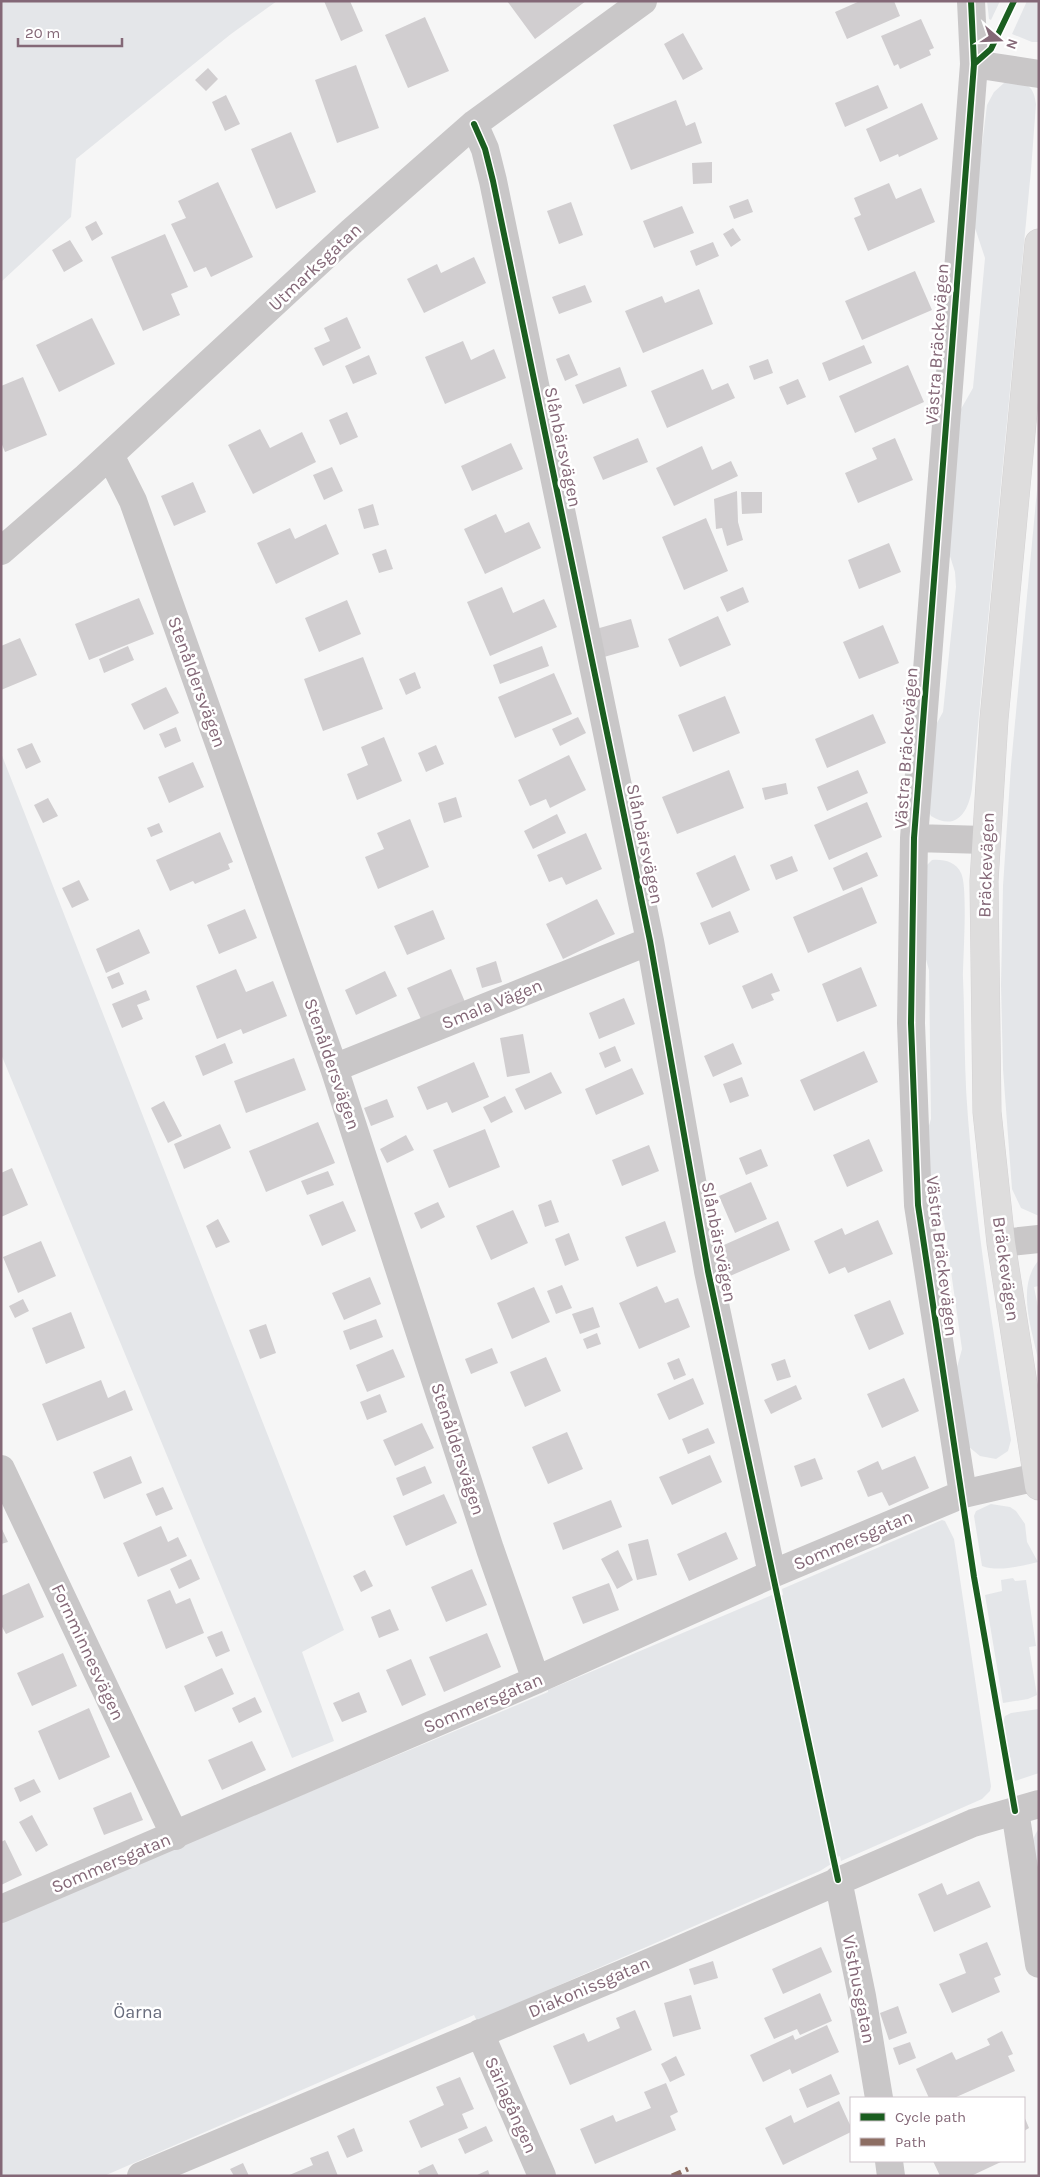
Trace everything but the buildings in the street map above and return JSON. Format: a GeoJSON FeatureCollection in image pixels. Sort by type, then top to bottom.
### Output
{"type":"FeatureCollection","features":[{"type":"Feature","properties":{"kind":"street","name":"Utmarksgatan"},"geometry":{"type":"LineString","coordinates":[[1,552],[110,455],[351,232],[474,124],[643,1]]}},
{"type":"Feature","properties":{"kind":"street","name":"Västra Bräckevägen"},"geometry":{"type":"LineString","coordinates":[[963,1494],[918,1205],[911,1023],[914,838],[974,64],[971,1]]}},
{"type":"Feature","properties":{"kind":"street"},"geometry":{"type":"LineString","coordinates":[[974,64],[1039,74]]}},
{"type":"Feature","properties":{"kind":"street","name":"Slånbärsvägen"},"geometry":{"type":"LineString","coordinates":[[474,124],[485,149],[493,181],[650,941],[708,1271],[772,1574]]}},
{"type":"Feature","properties":{"kind":"street","name":"Bräckevägen"},"geometry":{"type":"LineString","coordinates":[[1038,1481],[1001,1243],[987,1112],[984,881],[985,840],[994,719],[1039,243]]}},
{"type":"Feature","properties":{"kind":"street","name":"Stenåldersvägen"},"geometry":{"type":"LineString","coordinates":[[110,455],[133,501],[334,1068],[488,1540],[536,1680]]}},
{"type":"Feature","properties":{"kind":"street","name":"Västra Bräckevägen"},"geometry":{"type":"LineString","coordinates":[[914,838],[985,840]]}},
{"type":"Feature","properties":{"kind":"street","name":"Smala Vägen"},"geometry":{"type":"LineString","coordinates":[[334,1068],[650,941]]}},
{"type":"Feature","properties":{"kind":"street"},"geometry":{"type":"LineString","coordinates":[[1001,1243],[1039,1238]]}},
{"type":"Feature","properties":{"kind":"street","name":"Fornminnesvägen"},"geometry":{"type":"LineString","coordinates":[[1,1469],[175,1836]]}},
{"type":"Feature","properties":{"kind":"street"},"geometry":{"type":"LineString","coordinates":[[963,1494],[1038,1481]]}},
{"type":"Feature","properties":{"kind":"street","name":"Sommersgatan"},"geometry":{"type":"LineString","coordinates":[[1,1909],[536,1680],[772,1574],[963,1494]]}},
{"type":"Feature","properties":{"kind":"street"},"geometry":{"type":"LineString","coordinates":[[1027,1807],[1039,1964]]}},
{"type":"Feature","properties":{"kind":"street","name":"Diakonissgatan"},"geometry":{"type":"LineString","coordinates":[[141,2176],[176,2169],[480,2034],[838,1880],[973,1823],[1027,1807]]}},
{"type":"Feature","properties":{"kind":"street","name":"Visthusgatan"},"geometry":{"type":"LineString","coordinates":[[838,1880],[862,1996],[878,2097]]}},
{"type":"Feature","properties":{"kind":"street","name":"Särlagången"},"geometry":{"type":"LineString","coordinates":[[480,2034],[542,2176]]}},
{"type":"Feature","properties":{"kind":"street"},"geometry":{"type":"LineString","coordinates":[[889,2162],[892,2176]]}},
{"type":"Feature","properties":{"kind":"green space"},"geometry":{"type":"Polygon","coordinates":[[[1,1],[277,1],[231,34],[76,159],[71,217],[1,282],[1,1]]]}},
{"type":"Feature","properties":{"kind":"green space"},"geometry":{"type":"Polygon","coordinates":[[[987,1],[1000,1],[991,20],[989,19],[987,1]]]}},
{"type":"Feature","properties":{"kind":"green space"},"geometry":{"type":"Polygon","coordinates":[[[1027,1],[1039,1],[1039,42],[1032,42],[1012,34],[1027,1]]]}},
{"type":"Feature","properties":{"kind":"green space"},"geometry":{"type":"Polygon","coordinates":[[[1012,80],[1029,87],[1035,98],[1031,170],[972,788],[965,811],[960,817],[948,822],[931,816],[927,808],[932,732],[943,712],[956,587],[955,572],[949,553],[956,454],[961,409],[973,388],[985,258],[974,225],[987,105],[994,92],[1004,83],[1012,80]]]}},
{"type":"Feature","properties":{"kind":"green space"},"geometry":{"type":"Polygon","coordinates":[[[1039,469],[1039,1216],[1021,1208],[1012,1189],[1003,1069],[1001,985],[1003,886],[1011,765],[1039,469]]]}},
{"type":"Feature","properties":{"kind":"green space"},"geometry":{"type":"Polygon","coordinates":[[[1,753],[344,1630],[302,1652],[334,1741],[292,1758],[1,1054],[1,753]]]}},
{"type":"Feature","properties":{"kind":"green space"},"geometry":{"type":"Polygon","coordinates":[[[932,860],[941,860],[953,864],[959,869],[963,880],[965,907],[963,978],[965,1066],[971,1158],[986,1279],[1011,1440],[1008,1451],[996,1459],[980,1456],[969,1447],[956,1371],[962,1349],[944,1222],[930,1194],[925,1138],[931,1119],[929,970],[919,935],[923,869],[932,860]]]}},
{"type":"Feature","properties":{"kind":"green space"},"geometry":{"type":"Polygon","coordinates":[[[1039,1260],[1039,1286],[1034,1287],[1039,1312],[1039,1364],[1030,1324],[1027,1296],[1028,1283],[1032,1271],[1039,1260]]]}},
{"type":"Feature","properties":{"kind":"green space"},"geometry":{"type":"Polygon","coordinates":[[[991,1504],[1010,1507],[1016,1511],[1025,1524],[1027,1542],[1038,1562],[1003,1568],[982,1566],[974,1516],[976,1511],[991,1504]]]}},
{"type":"Feature","properties":{"kind":"green space","name":"Öarna"},"geometry":{"type":"Polygon","coordinates":[[[942,1520],[945,1521],[954,1539],[991,1786],[990,1791],[982,1799],[841,1861],[840,1856],[830,1860],[831,1864],[820,1871],[477,2021],[474,2015],[104,2176],[1,2176],[1,1921],[548,1692],[548,1690],[772,1595],[773,1599],[783,1595],[782,1589],[942,1520]]]}},
{"type":"Feature","properties":{"kind":"green space"},"geometry":{"type":"Polygon","coordinates":[[[1013,1578],[1015,1581],[1026,1580],[1036,1646],[1029,1647],[1037,1695],[1028,1699],[1003,1703],[985,1595],[1002,1591],[1001,1580],[1013,1578]]]}},
{"type":"Feature","properties":{"kind":"green space"},"geometry":{"type":"Polygon","coordinates":[[[1039,1709],[1039,1773],[1015,1781],[1003,1722],[1005,1716],[1011,1713],[1039,1709]]]}},
{"type":"Feature","properties":{"kind":"green space"},"geometry":{"type":"Polygon","coordinates":[[[1039,1829],[1039,1890],[1032,1850],[1035,1835],[1039,1829]]]}},
{"type":"Feature","properties":{"kind":"marked path"},"geometry":{"type":"LineString","coordinates":[[672,2176],[688,2169]]}},
{"type":"Feature","properties":{"kind":"cycle path"},"geometry":{"type":"LineString","coordinates":[[971,1],[974,64],[914,838],[911,1023],[918,1205],[974,1577],[1015,1811]]}},
{"type":"Feature","properties":{"kind":"cycle path"},"geometry":{"type":"LineString","coordinates":[[974,64],[991,49],[1014,1]]}},
{"type":"Feature","properties":{"kind":"cycle path"},"geometry":{"type":"LineString","coordinates":[[474,124],[485,149],[493,181],[650,941],[708,1271],[838,1880]]}}]}
